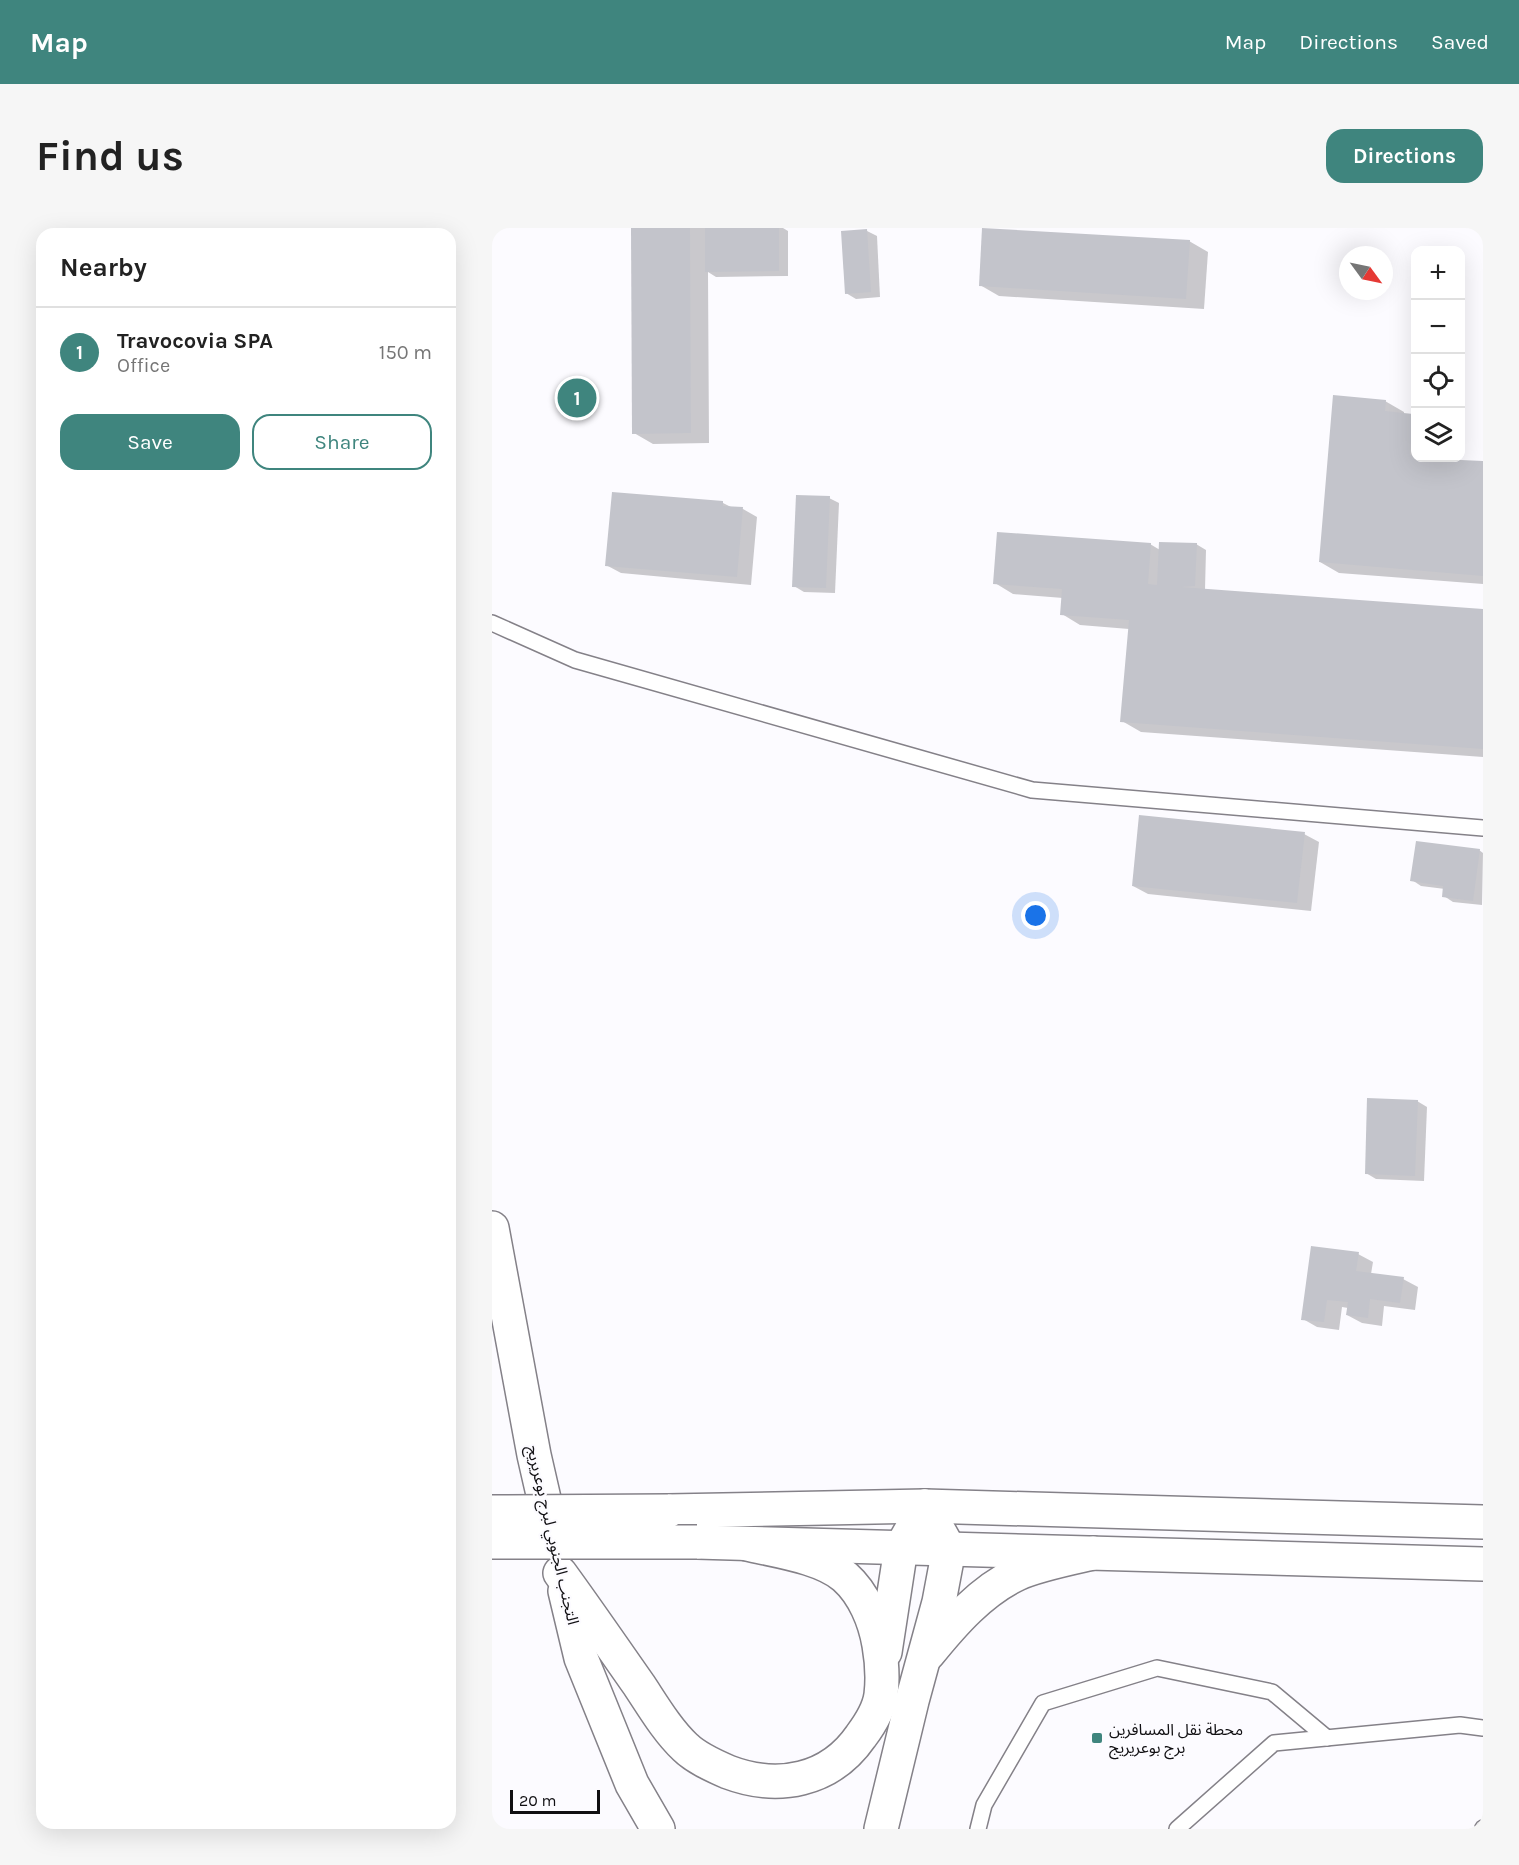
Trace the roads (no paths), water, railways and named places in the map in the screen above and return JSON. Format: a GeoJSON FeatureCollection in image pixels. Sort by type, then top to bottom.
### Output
{"type":"FeatureCollection","features":[{"type":"Feature","properties":{"kind":"main road","name":"التجنب الجنوبي لبرج بوعريريج"},"geometry":{"type":"LineString","coordinates":[[492,1228],[534,1455],[581,1658],[632,1784],[658,1829]]}},
{"type":"Feature","properties":{"kind":"main road"},"geometry":{"type":"LineString","coordinates":[[492,1327],[534,1455]]}},
{"type":"Feature","properties":{"kind":"main road"},"geometry":{"type":"LineString","coordinates":[[560,1573],[664,1722],[685,1748],[715,1767],[746,1779],[781,1782],[813,1775],[839,1761],[856,1744],[872,1721],[881,1697],[882,1668],[902,1548],[926,1506]]}},
{"type":"Feature","properties":{"kind":"main road"},"geometry":{"type":"LineString","coordinates":[[880,1829],[939,1602],[949,1549],[926,1506]]}},
{"type":"Feature","properties":{"kind":"main road"},"geometry":{"type":"LineString","coordinates":[[492,1512],[926,1506],[1483,1522]]}},
{"type":"Feature","properties":{"kind":"main road"},"geometry":{"type":"LineString","coordinates":[[492,1542],[697,1542],[1483,1564]]}},
{"type":"Feature","properties":{"kind":"main road"},"geometry":{"type":"LineString","coordinates":[[747,1544],[823,1563],[846,1577],[867,1605],[877,1634],[882,1668]]}},
{"type":"Feature","properties":{"kind":"main road"},"geometry":{"type":"LineString","coordinates":[[924,1660],[951,1625],[986,1593],[1018,1573],[1093,1552]]}},
{"type":"Feature","properties":{"kind":"lane"},"geometry":{"type":"LineString","coordinates":[[492,623],[575,660],[1032,790],[1483,828]]}},
{"type":"Feature","properties":{"kind":"lane"},"geometry":{"type":"LineString","coordinates":[[978,1829],[984,1805],[1043,1703],[1157,1668],[1272,1692],[1327,1738]]}},
{"type":"Feature","properties":{"kind":"lane"},"geometry":{"type":"LineString","coordinates":[[1177,1829],[1274,1743],[1460,1725],[1483,1728]]}},
{"type":"Feature","properties":{"kind":"place","name":"Travocovia SPA"},"geometry":{"type":"Point","coordinates":[577,398]}},
{"type":"Feature","properties":{"kind":"place","name":"محطة نقل المسافرين برج بوعريريج"},"geometry":{"type":"Point","coordinates":[1097,1738]}}]}
